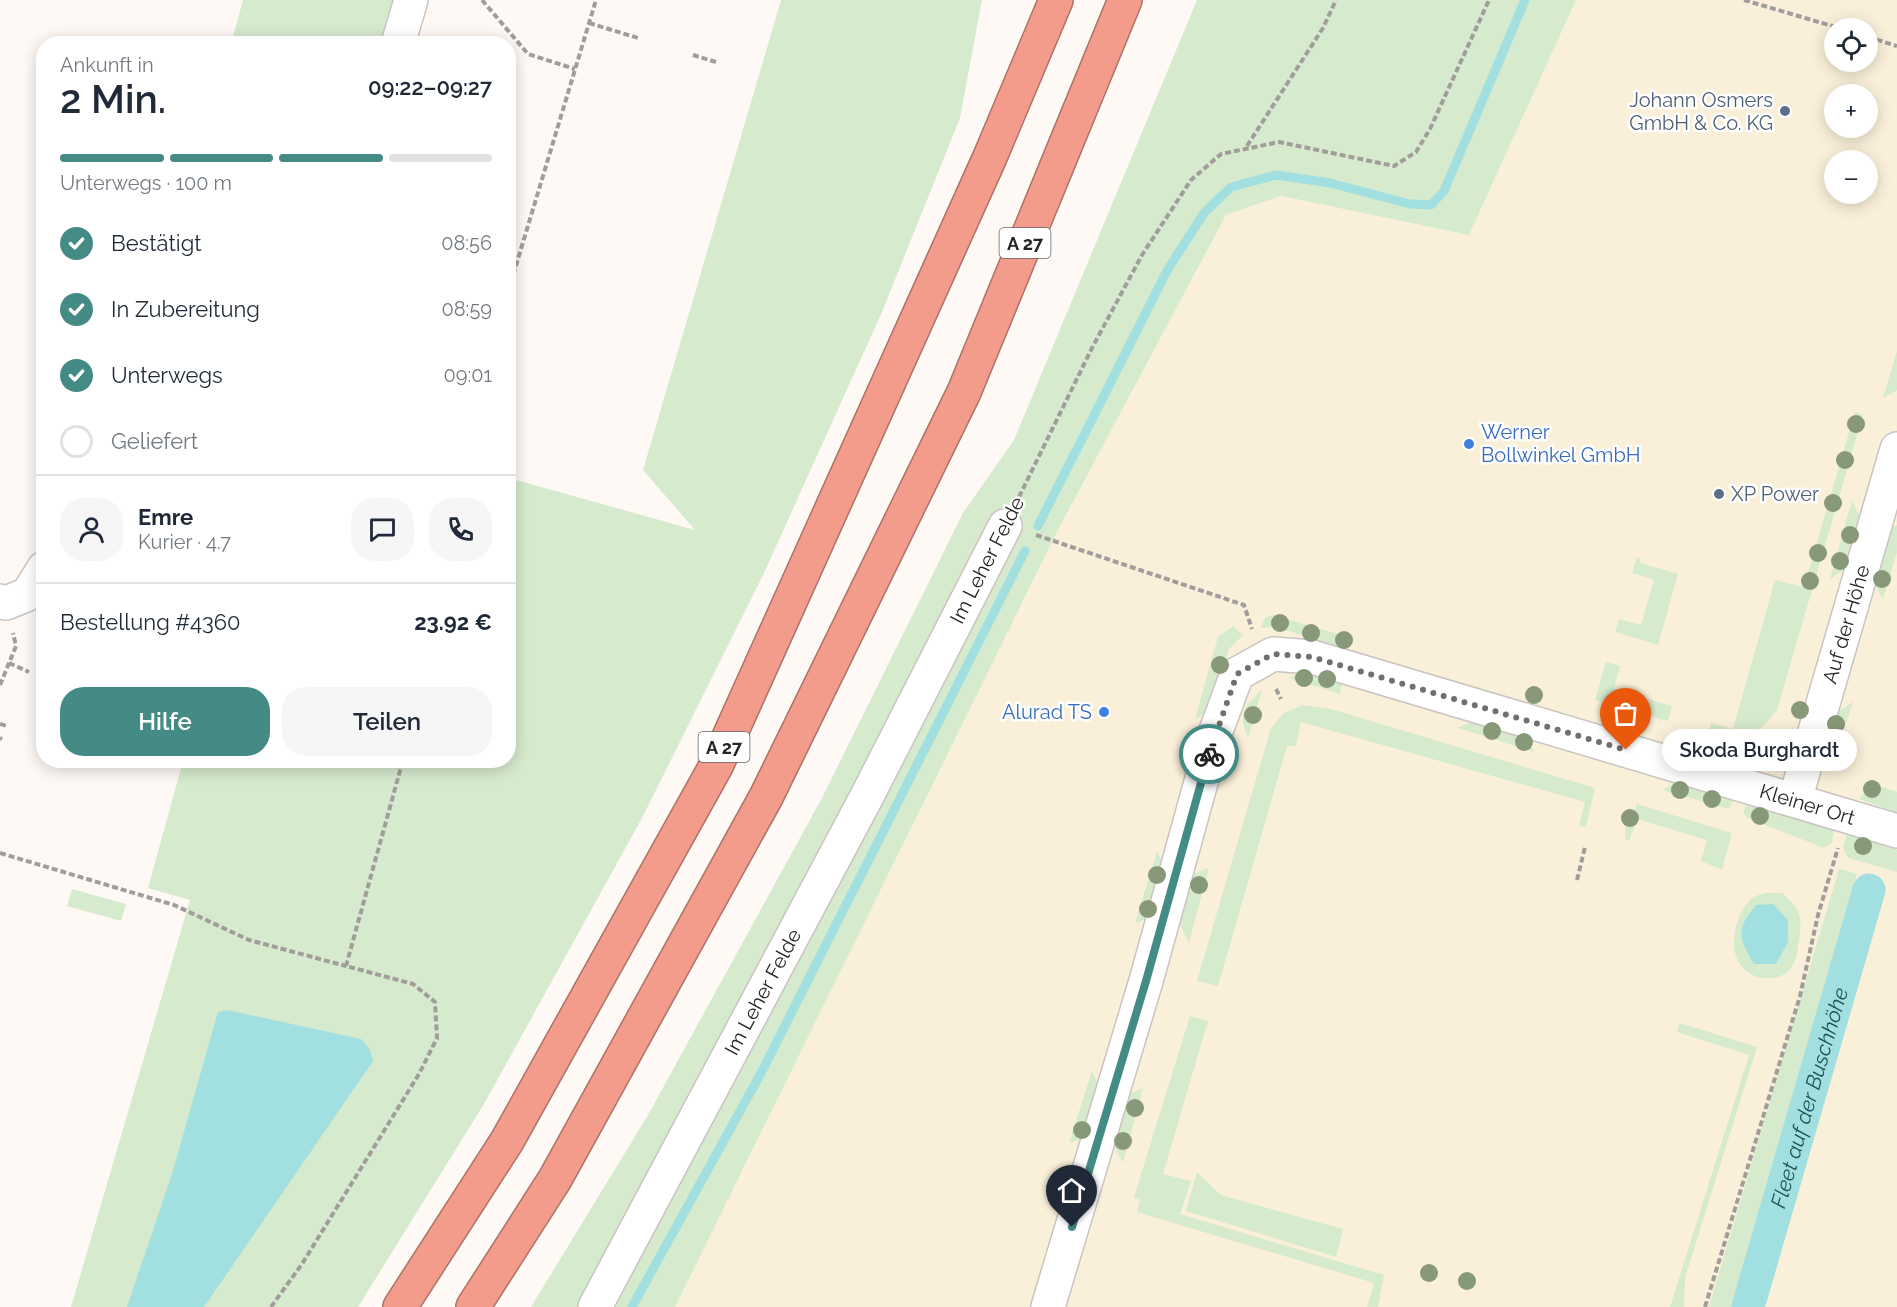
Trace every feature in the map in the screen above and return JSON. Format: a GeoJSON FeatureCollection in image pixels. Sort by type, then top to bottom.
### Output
{"type":"FeatureCollection","features":[{"type":"Feature","properties":{"kind":"highway","name":"A 27"},"geometry":{"type":"LineString","coordinates":[[400,1307],[507,1141],[716,766],[990,157],[1056,0]]}},
{"type":"Feature","properties":{"kind":"highway","name":"A 27"},"geometry":{"type":"LineString","coordinates":[[473,1307],[555,1179],[766,797],[964,392],[1125,0]]}},
{"type":"Feature","properties":{"kind":"street"},"geometry":{"type":"LineString","coordinates":[[400,36],[411,0]]}},
{"type":"Feature","properties":{"kind":"street","name":"Auf der Höhe"},"geometry":{"type":"LineString","coordinates":[[1795,800],[1897,448]]}},
{"type":"Feature","properties":{"kind":"street","name":"Im Leher Felde"},"geometry":{"type":"LineString","coordinates":[[595,1307],[866,798],[1005,526]]}},
{"type":"Feature","properties":{"kind":"street"},"geometry":{"type":"LineString","coordinates":[[3,602],[28,594],[36,581]]}},
{"type":"Feature","properties":{"kind":"street","name":"Kleiner Ort"},"geometry":{"type":"LineString","coordinates":[[1250,666],[1273,654],[1312,657],[1897,831]]}},
{"type":"Feature","properties":{"kind":"street"},"geometry":{"type":"LineString","coordinates":[[1048,1307],[1149,973],[1214,739],[1250,666]]}},
{"type":"Feature","properties":{"kind":"path"},"geometry":{"type":"LineString","coordinates":[[483,0],[513,36]]}},
{"type":"Feature","properties":{"kind":"path"},"geometry":{"type":"LineString","coordinates":[[516,266],[596,0]]}},
{"type":"Feature","properties":{"kind":"path"},"geometry":{"type":"LineString","coordinates":[[1247,147],[1323,28],[1336,0]]}},
{"type":"Feature","properties":{"kind":"path","name":"Im Leher Felde"},"geometry":{"type":"LineString","coordinates":[[1005,526],[1092,348],[1142,255],[1191,180],[1221,154],[1279,142],[1394,166],[1416,152],[1430,129],[1489,0]]}},
{"type":"Feature","properties":{"kind":"path"},"geometry":{"type":"LineString","coordinates":[[1744,0],[1824,24]]}},
{"type":"Feature","properties":{"kind":"path"},"geometry":{"type":"LineString","coordinates":[[590,23],[639,38]]}},
{"type":"Feature","properties":{"kind":"path"},"geometry":{"type":"LineString","coordinates":[[516,40],[528,54],[575,69]]}},
{"type":"Feature","properties":{"kind":"path"},"geometry":{"type":"LineString","coordinates":[[1878,40],[1897,46]]}},
{"type":"Feature","properties":{"kind":"path"},"geometry":{"type":"LineString","coordinates":[[693,55],[716,62]]}},
{"type":"Feature","properties":{"kind":"path"},"geometry":{"type":"LineString","coordinates":[[1005,526],[1244,605],[1250,666]]}},
{"type":"Feature","properties":{"kind":"path"},"geometry":{"type":"LineString","coordinates":[[0,685],[16,646]]}},
{"type":"Feature","properties":{"kind":"path"},"geometry":{"type":"LineString","coordinates":[[9,663],[29,672]]}},
{"type":"Feature","properties":{"kind":"path"},"geometry":{"type":"LineString","coordinates":[[0,724],[7,726]]}},
{"type":"Feature","properties":{"kind":"path"},"geometry":{"type":"LineString","coordinates":[[346,966],[401,768]]}},
{"type":"Feature","properties":{"kind":"path"},"geometry":{"type":"LineString","coordinates":[[1705,1307],[1800,996],[1818,915],[1847,815]]}},
{"type":"Feature","properties":{"kind":"path"},"geometry":{"type":"LineString","coordinates":[[1577,880],[1585,847]]}},
{"type":"Feature","properties":{"kind":"path"},"geometry":{"type":"LineString","coordinates":[[0,853],[174,905],[249,940],[413,984],[435,1002],[437,1038],[419,1074],[302,1264],[272,1307]]}},
{"type":"Feature","properties":{"kind":"shaded area"},"geometry":{"type":"Polygon","coordinates":[[[1576,0],[1897,0],[1897,1307],[675,1307],[1058,530],[1226,215],[1281,196],[1469,235],[1576,0]]]}},
{"type":"Feature","properties":{"kind":"green space"},"geometry":{"type":"Polygon","coordinates":[[[243,0],[397,0],[386,36],[233,36],[243,0]]]}},
{"type":"Feature","properties":{"kind":"green space"},"geometry":{"type":"Polygon","coordinates":[[[781,0],[982,0],[960,118],[882,312],[764,573],[642,818],[484,1104],[358,1307],[71,1307],[190,900],[148,888],[181,768],[516,768],[516,480],[695,530],[643,470],[781,0]]]}},
{"type":"Feature","properties":{"kind":"green space"},"geometry":{"type":"Polygon","coordinates":[[[1197,0],[1576,0],[1469,235],[1281,196],[1226,215],[1058,530],[675,1307],[531,1307],[648,1115],[822,798],[963,513],[1014,440],[1197,0]]]}},
{"type":"Feature","properties":{"kind":"green space"},"geometry":{"type":"Polygon","coordinates":[[[1897,351],[1897,390],[1883,398],[1897,351]]]}},
{"type":"Feature","properties":{"kind":"green space"},"geometry":{"type":"Polygon","coordinates":[[[1855,412],[1863,415],[1777,710],[1763,726],[1747,735],[1729,737],[1708,733],[1711,723],[1733,729],[1775,580],[1804,587],[1855,412]]]}},
{"type":"Feature","properties":{"kind":"green space"},"geometry":{"type":"Polygon","coordinates":[[[1852,500],[1860,517],[1844,570],[1830,579],[1852,500]]]}},
{"type":"Feature","properties":{"kind":"green space"},"geometry":{"type":"Polygon","coordinates":[[[1897,525],[1897,552],[1883,599],[1873,583],[1890,529],[1897,525]]]}},
{"type":"Feature","properties":{"kind":"green space"},"geometry":{"type":"Polygon","coordinates":[[[1637,557],[1641,559],[1640,563],[1678,574],[1658,645],[1615,632],[1619,619],[1641,625],[1654,580],[1632,573],[1637,557]]]}},
{"type":"Feature","properties":{"kind":"green space"},"geometry":{"type":"Polygon","coordinates":[[[1274,615],[1348,637],[1345,648],[1275,627],[1260,628],[1266,617],[1274,615]]]}},
{"type":"Feature","properties":{"kind":"green space"},"geometry":{"type":"Polygon","coordinates":[[[1233,626],[1243,635],[1229,649],[1211,711],[1195,719],[1218,637],[1233,626]]]}},
{"type":"Feature","properties":{"kind":"green space"},"geometry":{"type":"Polygon","coordinates":[[[1606,662],[1620,666],[1614,689],[1672,706],[1668,721],[1595,700],[1606,662]]]}},
{"type":"Feature","properties":{"kind":"green space"},"geometry":{"type":"Polygon","coordinates":[[[1320,672],[1343,677],[1340,694],[1289,678],[1301,673],[1320,672]]]}},
{"type":"Feature","properties":{"kind":"green space"},"geometry":{"type":"Polygon","coordinates":[[[1262,690],[1248,738],[1243,722],[1244,711],[1250,701],[1262,690]]]}},
{"type":"Feature","properties":{"kind":"green space"},"geometry":{"type":"Polygon","coordinates":[[[1853,702],[1839,745],[1830,750],[1829,734],[1833,715],[1853,702]]]}},
{"type":"Feature","properties":{"kind":"green space"},"geometry":{"type":"Polygon","coordinates":[[[1302,705],[1331,709],[1595,788],[1586,827],[1579,826],[1585,802],[1301,722],[1296,746],[1287,746],[1218,986],[1197,981],[1271,728],[1283,714],[1302,705]]]}},
{"type":"Feature","properties":{"kind":"green space"},"geometry":{"type":"Polygon","coordinates":[[[1474,721],[1526,733],[1534,752],[1458,728],[1474,721]]]}},
{"type":"Feature","properties":{"kind":"green space"},"geometry":{"type":"Polygon","coordinates":[[[1673,736],[1738,753],[1739,763],[1718,761],[1680,749],[1673,736]]]}},
{"type":"Feature","properties":{"kind":"green space"},"geometry":{"type":"Polygon","coordinates":[[[1678,781],[1734,798],[1729,809],[1662,790],[1678,781]]]}},
{"type":"Feature","properties":{"kind":"green space"},"geometry":{"type":"Polygon","coordinates":[[[1872,784],[1897,792],[1897,813],[1859,799],[1872,784]]]}},
{"type":"Feature","properties":{"kind":"green space"},"geometry":{"type":"Polygon","coordinates":[[[1747,803],[1834,830],[1832,843],[1824,848],[1748,818],[1743,813],[1747,803]]]}},
{"type":"Feature","properties":{"kind":"green space"},"geometry":{"type":"Polygon","coordinates":[[[1637,804],[1732,833],[1722,870],[1701,861],[1707,840],[1637,819],[1629,841],[1625,838],[1626,813],[1634,813],[1637,804]]]}},
{"type":"Feature","properties":{"kind":"green space"},"geometry":{"type":"Polygon","coordinates":[[[1847,835],[1897,850],[1897,872],[1848,858],[1843,848],[1847,835]]]}},
{"type":"Feature","properties":{"kind":"green space"},"geometry":{"type":"Polygon","coordinates":[[[1157,851],[1165,868],[1150,918],[1135,923],[1157,851]]]}},
{"type":"Feature","properties":{"kind":"green space"},"geometry":{"type":"Polygon","coordinates":[[[1209,868],[1189,942],[1180,925],[1194,874],[1209,868]]]}},
{"type":"Feature","properties":{"kind":"green space"},"geometry":{"type":"Polygon","coordinates":[[[1839,869],[1857,874],[1732,1307],[1709,1307],[1839,869]]]}},
{"type":"Feature","properties":{"kind":"green space"},"geometry":{"type":"Polygon","coordinates":[[[72,889],[126,904],[121,921],[67,906],[72,889]]]}},
{"type":"Feature","properties":{"kind":"green space"},"geometry":{"type":"Polygon","coordinates":[[[1765,893],[1782,893],[1793,903],[1800,919],[1794,963],[1789,970],[1774,978],[1758,977],[1743,968],[1735,954],[1734,946],[1737,921],[1744,907],[1752,898],[1765,893]]]}},
{"type":"Feature","properties":{"kind":"green space"},"geometry":{"type":"Polygon","coordinates":[[[1190,1016],[1208,1021],[1163,1174],[1191,1181],[1180,1214],[1384,1275],[1378,1307],[1367,1307],[1374,1283],[1137,1212],[1140,1200],[1134,1197],[1190,1016]]]}},
{"type":"Feature","properties":{"kind":"green space"},"geometry":{"type":"Polygon","coordinates":[[[1680,1023],[1757,1047],[1685,1278],[1684,1307],[1670,1307],[1749,1055],[1677,1032],[1680,1023]]]}},
{"type":"Feature","properties":{"kind":"green space"},"geometry":{"type":"Polygon","coordinates":[[[1092,1071],[1100,1088],[1085,1138],[1069,1143],[1092,1071]]]}},
{"type":"Feature","properties":{"kind":"green space"},"geometry":{"type":"Polygon","coordinates":[[[1143,1088],[1123,1163],[1114,1146],[1129,1094],[1143,1088]]]}},
{"type":"Feature","properties":{"kind":"green space"},"geometry":{"type":"Polygon","coordinates":[[[1197,1172],[1221,1195],[1343,1229],[1336,1257],[1186,1211],[1197,1172]]]}},
{"type":"Feature","properties":{"kind":"water"},"geometry":{"type":"Polygon","coordinates":[[[1773,904],[1788,920],[1788,942],[1776,964],[1754,964],[1745,947],[1742,928],[1756,905],[1773,904]]]}},
{"type":"Feature","properties":{"kind":"water"},"geometry":{"type":"Polygon","coordinates":[[[227,1010],[361,1039],[370,1050],[373,1061],[204,1307],[127,1307],[172,1174],[218,1012],[227,1010]]]}},
{"type":"Feature","properties":{"kind":"waterway"},"geometry":{"type":"LineString","coordinates":[[1038,526],[1168,269],[1204,213],[1231,187],[1276,175],[1330,183],[1410,204],[1431,205],[1444,191],[1525,0]]}},
{"type":"Feature","properties":{"kind":"waterway"},"geometry":{"type":"LineString","coordinates":[[632,1307],[761,1073],[1025,551]]}},
{"type":"Feature","properties":{"kind":"waterway","name":"Fleet auf der Buschhöhe"},"geometry":{"type":"LineString","coordinates":[[1748,1307],[1869,890]]}},
{"type":"Feature","properties":{"kind":"way so far"},"geometry":{"type":"LineString","coordinates":[[1209,754],[1237,674],[1254,662],[1273,654],[1312,657],[1626,750]]}},
{"type":"Feature","properties":{"kind":"place","name":"Johann Osmers GmbH & Co. KG"},"geometry":{"type":"Point","coordinates":[1785,111]}},
{"type":"Feature","properties":{"kind":"place","name":"Werner Bollwinkel GmbH"},"geometry":{"type":"Point","coordinates":[1469,444]}},
{"type":"Feature","properties":{"kind":"place","name":"XP Power"},"geometry":{"type":"Point","coordinates":[1719,494]}},
{"type":"Feature","properties":{"kind":"place","name":"Alurad TS"},"geometry":{"type":"Point","coordinates":[1104,712]}},
{"type":"Feature","properties":{"kind":"place","name":"Skoda Burghardt"},"geometry":{"type":"Point","coordinates":[1626,750]}},
{"type":"Feature","properties":{"kind":"route"},"geometry":{"type":"LineString","coordinates":[[1072,1227],[1146,981],[1209,754]]}}]}
